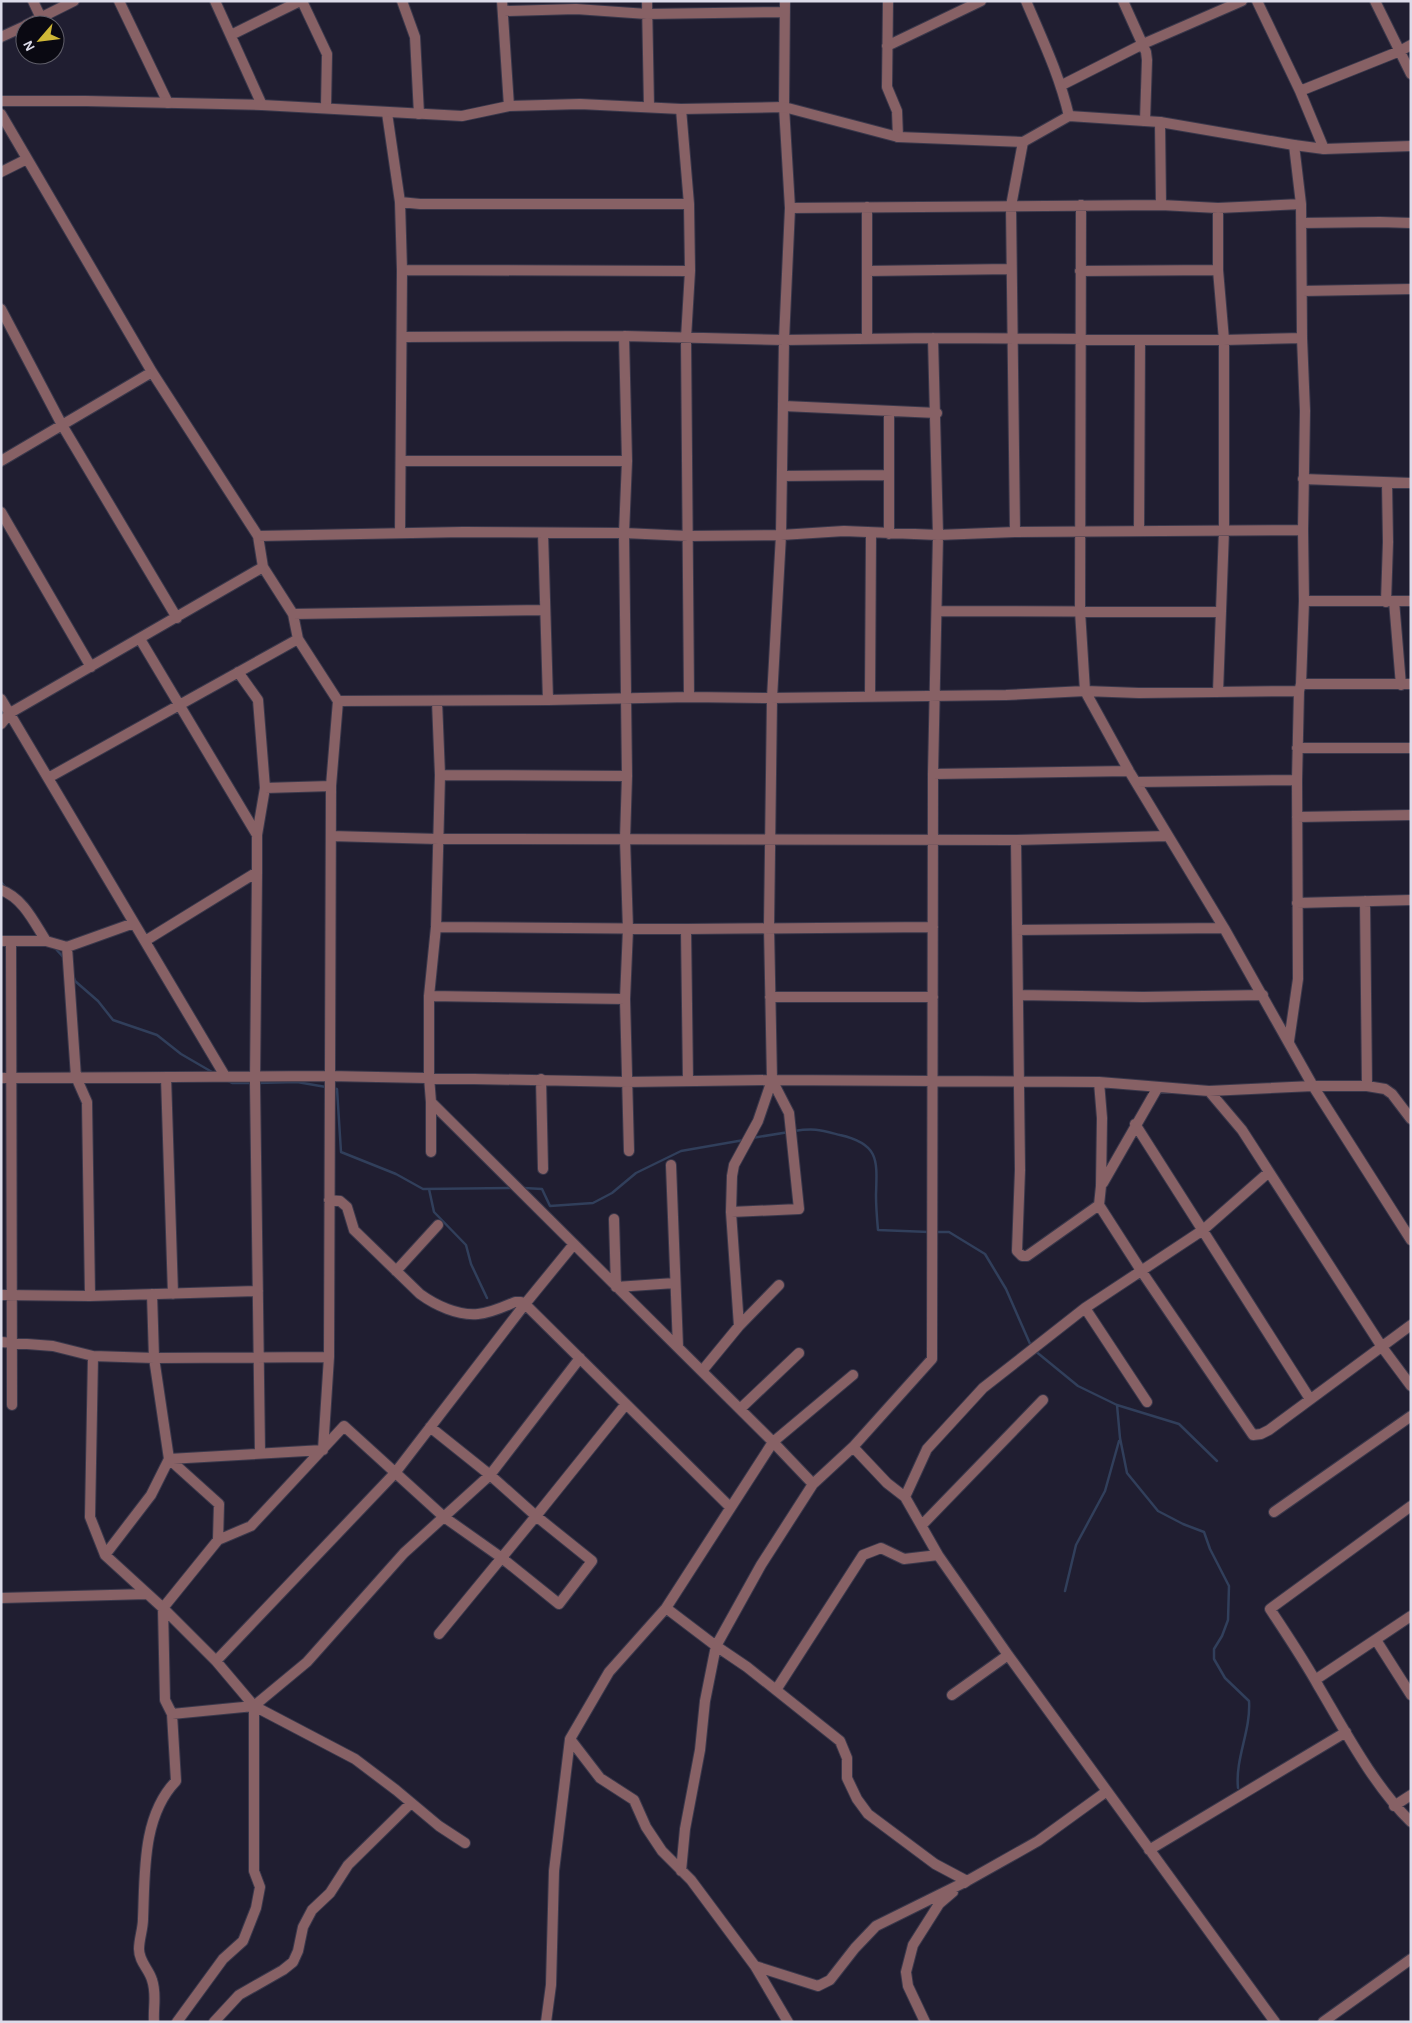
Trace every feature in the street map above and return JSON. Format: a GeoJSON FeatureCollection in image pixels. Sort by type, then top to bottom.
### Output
{"type":"FeatureCollection","features":[{"type":"Feature","properties":{"kind":"street"},"geometry":{"type":"LineString","coordinates":[[32,1],[39,15]]}},
{"type":"Feature","properties":{"kind":"street"},"geometry":{"type":"LineString","coordinates":[[47,15],[74,1]]}},
{"type":"Feature","properties":{"kind":"street"},"geometry":{"type":"LineString","coordinates":[[119,1],[168,103]]}},
{"type":"Feature","properties":{"kind":"street"},"geometry":{"type":"LineString","coordinates":[[215,1],[262,105]]}},
{"type":"Feature","properties":{"kind":"street"},"geometry":{"type":"LineString","coordinates":[[231,35],[301,1],[327,54],[326,108]]}},
{"type":"Feature","properties":{"kind":"street"},"geometry":{"type":"LineString","coordinates":[[402,1],[413,28],[417,45],[419,114]]}},
{"type":"Feature","properties":{"kind":"street"},"geometry":{"type":"LineString","coordinates":[[647,1],[649,107]]}},
{"type":"Feature","properties":{"kind":"street"},"geometry":{"type":"LineString","coordinates":[[739,1326],[731,1212],[732,1176],[734,1165],[758,1121],[772,1080],[769,927],[772,698],[781,535],[784,340],[790,208],[784,107],[785,1]]}},
{"type":"Feature","properties":{"kind":"street"},"geometry":{"type":"LineString","coordinates":[[888,1],[887,87],[897,111],[898,136]]}},
{"type":"Feature","properties":{"kind":"street"},"geometry":{"type":"LineString","coordinates":[[887,46],[981,1]]}},
{"type":"Feature","properties":{"kind":"street"},"geometry":{"type":"LineString","coordinates":[[1026,1],[1062,85],[1069,116]]}},
{"type":"Feature","properties":{"kind":"street"},"geometry":{"type":"LineString","coordinates":[[1123,1],[1144,44],[1147,60],[1145,121]]}},
{"type":"Feature","properties":{"kind":"street"},"geometry":{"type":"LineString","coordinates":[[1062,85],[1144,44],[1242,1]]}},
{"type":"Feature","properties":{"kind":"street"},"geometry":{"type":"LineString","coordinates":[[1257,1],[1300,91],[1324,149]]}},
{"type":"Feature","properties":{"kind":"street"},"geometry":{"type":"LineString","coordinates":[[1375,1],[1411,74]]}},
{"type":"Feature","properties":{"kind":"street"},"geometry":{"type":"LineString","coordinates":[[510,106],[503,6],[576,5],[647,14],[785,12]]}},
{"type":"Feature","properties":{"kind":"street"},"geometry":{"type":"LineString","coordinates":[[1,37],[15,30]]}},
{"type":"Feature","properties":{"kind":"street"},"geometry":{"type":"LineString","coordinates":[[1300,91],[1400,52],[1411,45]]}},
{"type":"Feature","properties":{"kind":"street"},"geometry":{"type":"LineString","coordinates":[[1,101],[262,105],[462,116],[510,106],[580,104],[681,109],[784,107],[898,136],[1023,142],[1069,116],[1160,122],[1324,149],[1411,146]]}},
{"type":"Feature","properties":{"kind":"street"},"geometry":{"type":"LineString","coordinates":[[681,109],[689,204],[690,271],[686,338],[690,697]]}},
{"type":"Feature","properties":{"kind":"street"},"geometry":{"type":"LineString","coordinates":[[386,112],[400,202],[403,337],[400,402],[400,532]]}},
{"type":"Feature","properties":{"kind":"street"},"geometry":{"type":"LineString","coordinates":[[1,114],[152,372],[258,536],[263,568],[293,614],[298,639],[338,701],[331,786],[329,1357],[323,1450]]}},
{"type":"Feature","properties":{"kind":"street"},"geometry":{"type":"LineString","coordinates":[[1160,122],[1161,205]]}},
{"type":"Feature","properties":{"kind":"street"},"geometry":{"type":"LineString","coordinates":[[1015,532],[1011,206],[1023,142]]}},
{"type":"Feature","properties":{"kind":"street"},"geometry":{"type":"LineString","coordinates":[[1289,1041],[1297,985],[1297,748],[1304,601],[1303,480],[1305,411],[1302,338],[1301,204],[1294,145]]}},
{"type":"Feature","properties":{"kind":"street"},"geometry":{"type":"LineString","coordinates":[[1,172],[27,159]]}},
{"type":"Feature","properties":{"kind":"street"},"geometry":{"type":"LineString","coordinates":[[400,202],[420,204],[689,204]]}},
{"type":"Feature","properties":{"kind":"street"},"geometry":{"type":"LineString","coordinates":[[790,208],[1161,205],[1218,208],[1301,204]]}},
{"type":"Feature","properties":{"kind":"street"},"geometry":{"type":"LineString","coordinates":[[1081,206],[1080,611],[1085,691],[1129,771],[1263,995],[1313,1086],[1411,1240]]}},
{"type":"Feature","properties":{"kind":"street"},"geometry":{"type":"LineString","coordinates":[[867,207],[867,338]]}},
{"type":"Feature","properties":{"kind":"street"},"geometry":{"type":"LineString","coordinates":[[1218,208],[1218,270],[1224,340],[1224,530],[1218,692]]}},
{"type":"Feature","properties":{"kind":"street"},"geometry":{"type":"LineString","coordinates":[[1301,223],[1380,222],[1411,224]]}},
{"type":"Feature","properties":{"kind":"street"},"geometry":{"type":"LineString","coordinates":[[867,271],[1012,269]]}},
{"type":"Feature","properties":{"kind":"street"},"geometry":{"type":"LineString","coordinates":[[402,270],[690,271]]}},
{"type":"Feature","properties":{"kind":"street"},"geometry":{"type":"LineString","coordinates":[[1080,271],[1218,270]]}},
{"type":"Feature","properties":{"kind":"street"},"geometry":{"type":"LineString","coordinates":[[1302,291],[1411,289]]}},
{"type":"Feature","properties":{"kind":"street"},"geometry":{"type":"LineString","coordinates":[[1,309],[62,425],[177,618]]}},
{"type":"Feature","properties":{"kind":"street"},"geometry":{"type":"LineString","coordinates":[[403,337],[624,336],[784,340],[867,338],[1224,340],[1302,338]]}},
{"type":"Feature","properties":{"kind":"street"},"geometry":{"type":"LineString","coordinates":[[624,336],[628,462],[624,533],[627,776],[625,839],[628,929],[625,999],[629,1151]]}},
{"type":"Feature","properties":{"kind":"street"},"geometry":{"type":"LineString","coordinates":[[681,1871],[685,1829],[700,1750],[705,1701],[716,1646],[761,1566],[813,1484],[853,1447],[932,1359],[933,774],[938,611],[937,413],[933,338]]}},
{"type":"Feature","properties":{"kind":"street"},"geometry":{"type":"LineString","coordinates":[[1138,531],[1140,340]]}},
{"type":"Feature","properties":{"kind":"street"},"geometry":{"type":"LineString","coordinates":[[1,461],[152,372]]}},
{"type":"Feature","properties":{"kind":"street"},"geometry":{"type":"LineString","coordinates":[[784,406],[937,413]]}},
{"type":"Feature","properties":{"kind":"street"},"geometry":{"type":"LineString","coordinates":[[889,411],[889,534]]}},
{"type":"Feature","properties":{"kind":"street"},"geometry":{"type":"LineString","coordinates":[[401,461],[628,462]]}},
{"type":"Feature","properties":{"kind":"street"},"geometry":{"type":"LineString","coordinates":[[782,476],[888,475]]}},
{"type":"Feature","properties":{"kind":"street"},"geometry":{"type":"LineString","coordinates":[[1303,480],[1411,483]]}},
{"type":"Feature","properties":{"kind":"street"},"geometry":{"type":"LineString","coordinates":[[338,701],[690,697],[772,698],[1085,691],[1218,692],[1300,687],[1406,685],[1390,602],[1387,483]]}},
{"type":"Feature","properties":{"kind":"street"},"geometry":{"type":"LineString","coordinates":[[1,512],[91,668]]}},
{"type":"Feature","properties":{"kind":"street"},"geometry":{"type":"LineString","coordinates":[[258,536],[400,532],[624,533],[688,536],[781,535],[844,531],[871,534],[938,535],[1015,532],[1304,530]]}},
{"type":"Feature","properties":{"kind":"street"},"geometry":{"type":"LineString","coordinates":[[543,533],[548,700]]}},
{"type":"Feature","properties":{"kind":"street"},"geometry":{"type":"LineString","coordinates":[[870,696],[871,534]]}},
{"type":"Feature","properties":{"kind":"street"},"geometry":{"type":"LineString","coordinates":[[1,724],[10,714],[263,568]]}},
{"type":"Feature","properties":{"kind":"street"},"geometry":{"type":"LineString","coordinates":[[1304,601],[1411,601]]}},
{"type":"Feature","properties":{"kind":"street"},"geometry":{"type":"LineString","coordinates":[[293,614],[545,610]]}},
{"type":"Feature","properties":{"kind":"street"},"geometry":{"type":"LineString","coordinates":[[938,611],[1221,612]]}},
{"type":"Feature","properties":{"kind":"street"},"geometry":{"type":"LineString","coordinates":[[140,639],[257,835]]}},
{"type":"Feature","properties":{"kind":"street"},"geometry":{"type":"LineString","coordinates":[[48,778],[298,639]]}},
{"type":"Feature","properties":{"kind":"street"},"geometry":{"type":"LineString","coordinates":[[238,672],[258,700],[265,788],[257,835],[255,1076],[260,1452]]}},
{"type":"Feature","properties":{"kind":"street"},"geometry":{"type":"LineString","coordinates":[[1,699],[225,1076]]}},
{"type":"Feature","properties":{"kind":"street"},"geometry":{"type":"LineString","coordinates":[[431,1152],[431,1102],[428,1077],[429,996],[436,927],[440,775],[437,701]]}},
{"type":"Feature","properties":{"kind":"street"},"geometry":{"type":"LineString","coordinates":[[1297,748],[1411,748]]}},
{"type":"Feature","properties":{"kind":"street"},"geometry":{"type":"LineString","coordinates":[[933,774],[1129,771]]}},
{"type":"Feature","properties":{"kind":"street"},"geometry":{"type":"LineString","coordinates":[[440,775],[627,776]]}},
{"type":"Feature","properties":{"kind":"street"},"geometry":{"type":"LineString","coordinates":[[1136,782],[1297,780]]}},
{"type":"Feature","properties":{"kind":"street"},"geometry":{"type":"LineString","coordinates":[[265,788],[331,786]]}},
{"type":"Feature","properties":{"kind":"street"},"geometry":{"type":"LineString","coordinates":[[1297,817],[1411,815]]}},
{"type":"Feature","properties":{"kind":"street"},"geometry":{"type":"LineString","coordinates":[[331,836],[438,839],[771,840],[1016,840],[1168,836]]}},
{"type":"Feature","properties":{"kind":"street"},"geometry":{"type":"LineString","coordinates":[[1016,840],[1020,1170],[1017,1251],[1022,1256],[1027,1256],[1099,1205]]}},
{"type":"Feature","properties":{"kind":"street"},"geometry":{"type":"LineString","coordinates":[[145,941],[257,872]]}},
{"type":"Feature","properties":{"kind":"street"},"geometry":{"type":"LineString","coordinates":[[1,890],[9,893],[26,909],[46,941]]}},
{"type":"Feature","properties":{"kind":"street"},"geometry":{"type":"LineString","coordinates":[[1297,903],[1411,900]]}},
{"type":"Feature","properties":{"kind":"street"},"geometry":{"type":"LineString","coordinates":[[1365,901],[1367,1086]]}},
{"type":"Feature","properties":{"kind":"street"},"geometry":{"type":"LineString","coordinates":[[12,1405],[12,1342],[7,1295],[6,941],[46,941],[67,947],[134,923]]}},
{"type":"Feature","properties":{"kind":"street"},"geometry":{"type":"LineString","coordinates":[[436,927],[686,930],[769,927],[933,927]]}},
{"type":"Feature","properties":{"kind":"street"},"geometry":{"type":"LineString","coordinates":[[1017,930],[1224,928]]}},
{"type":"Feature","properties":{"kind":"street"},"geometry":{"type":"LineString","coordinates":[[686,930],[688,1081]]}},
{"type":"Feature","properties":{"kind":"street"},"geometry":{"type":"LineString","coordinates":[[67,947],[76,1077],[87,1102],[90,1296]]}},
{"type":"Feature","properties":{"kind":"street"},"geometry":{"type":"LineString","coordinates":[[1018,995],[1143,997],[1263,995]]}},
{"type":"Feature","properties":{"kind":"street"},"geometry":{"type":"LineString","coordinates":[[429,996],[625,999]]}},
{"type":"Feature","properties":{"kind":"street"},"geometry":{"type":"LineString","coordinates":[[770,997],[933,997]]}},
{"type":"Feature","properties":{"kind":"street"},"geometry":{"type":"LineString","coordinates":[[166,1076],[173,1294]]}},
{"type":"Feature","properties":{"kind":"street"},"geometry":{"type":"LineString","coordinates":[[6,1078],[329,1076],[626,1082],[772,1080],[1099,1082],[1209,1090],[1367,1086],[1385,1090],[1392,1094],[1411,1119]]}},
{"type":"Feature","properties":{"kind":"street"},"geometry":{"type":"LineString","coordinates":[[541,1080],[543,1169]]}},
{"type":"Feature","properties":{"kind":"street"},"geometry":{"type":"LineString","coordinates":[[731,1212],[799,1209],[789,1113],[772,1080]]}},
{"type":"Feature","properties":{"kind":"street"},"geometry":{"type":"LineString","coordinates":[[1099,1082],[1102,1118],[1102,1186],[1099,1205],[1142,1272],[1253,1435],[1269,1430],[1411,1325]]}},
{"type":"Feature","properties":{"kind":"street"},"geometry":{"type":"LineString","coordinates":[[1102,1186],[1135,1124],[1158,1087]]}},
{"type":"Feature","properties":{"kind":"street"},"geometry":{"type":"LineString","coordinates":[[1209,1090],[1242,1130],[1382,1347],[1411,1386]]}},
{"type":"Feature","properties":{"kind":"street"},"geometry":{"type":"LineString","coordinates":[[431,1102],[813,1484]]}},
{"type":"Feature","properties":{"kind":"street"},"geometry":{"type":"LineString","coordinates":[[1135,1124],[1310,1399]]}},
{"type":"Feature","properties":{"kind":"street"},"geometry":{"type":"LineString","coordinates":[[671,1165],[678,1347]]}},
{"type":"Feature","properties":{"kind":"street"},"geometry":{"type":"LineString","coordinates":[[904,1497],[927,1449],[983,1388],[1085,1308],[1203,1230],[1269,1172]]}},
{"type":"Feature","properties":{"kind":"street"},"geometry":{"type":"LineString","coordinates":[[329,1200],[340,1201],[347,1207],[354,1230],[431,1302],[466,1314],[490,1312],[515,1302],[525,1304],[730,1507]]}},
{"type":"Feature","properties":{"kind":"street"},"geometry":{"type":"LineString","coordinates":[[614,1219],[616,1287]]}},
{"type":"Feature","properties":{"kind":"street"},"geometry":{"type":"LineString","coordinates":[[396,1271],[438,1225]]}},
{"type":"Feature","properties":{"kind":"street"},"geometry":{"type":"LineString","coordinates":[[216,1661],[395,1472],[574,1244]]}},
{"type":"Feature","properties":{"kind":"street"},"geometry":{"type":"LineString","coordinates":[[616,1287],[676,1283]]}},
{"type":"Feature","properties":{"kind":"street"},"geometry":{"type":"LineString","coordinates":[[702,1371],[739,1326],[779,1285]]}},
{"type":"Feature","properties":{"kind":"street"},"geometry":{"type":"LineString","coordinates":[[7,1295],[90,1296],[258,1291]]}},
{"type":"Feature","properties":{"kind":"street"},"geometry":{"type":"LineString","coordinates":[[105,1555],[151,1495],[169,1459],[154,1358],[152,1294]]}},
{"type":"Feature","properties":{"kind":"street"},"geometry":{"type":"LineString","coordinates":[[1085,1308],[1147,1402]]}},
{"type":"Feature","properties":{"kind":"street"},"geometry":{"type":"LineString","coordinates":[[1,1342],[53,1346],[93,1356],[154,1358],[329,1357]]}},
{"type":"Feature","properties":{"kind":"street"},"geometry":{"type":"LineString","coordinates":[[740,1409],[799,1353]]}},
{"type":"Feature","properties":{"kind":"street"},"geometry":{"type":"LineString","coordinates":[[93,1356],[90,1517],[105,1555],[163,1608],[216,1661],[254,1706],[355,1759],[438,1826],[465,1842]]}},
{"type":"Feature","properties":{"kind":"street"},"geometry":{"type":"LineString","coordinates":[[172,1714],[254,1706],[307,1662],[404,1553],[490,1475],[580,1358]]}},
{"type":"Feature","properties":{"kind":"street"},"geometry":{"type":"LineString","coordinates":[[546,2022],[551,1985],[554,1871],[570,1739],[610,1672],[666,1608],[773,1442],[853,1375]]}},
{"type":"Feature","properties":{"kind":"street"},"geometry":{"type":"LineString","coordinates":[[922,1525],[1043,1400]]}},
{"type":"Feature","properties":{"kind":"street"},"geometry":{"type":"LineString","coordinates":[[439,1634],[626,1404]]}},
{"type":"Feature","properties":{"kind":"street"},"geometry":{"type":"LineString","coordinates":[[1274,1512],[1409,1420]]}},
{"type":"Feature","properties":{"kind":"street"},"geometry":{"type":"LineString","coordinates":[[154,2022],[155,1995],[152,1979],[140,1959],[139,1948],[143,1922],[145,1876],[149,1844],[157,1809],[165,1792],[176,1780],[172,1714],[165,1700],[163,1608],[218,1540],[251,1526],[344,1426],[444,1517],[502,1558],[559,1604],[592,1561],[430,1427]]}},
{"type":"Feature","properties":{"kind":"street"},"geometry":{"type":"LineString","coordinates":[[853,1447],[887,1483],[904,1497],[922,1525],[938,1556],[1008,1656],[1274,2022]]}},
{"type":"Feature","properties":{"kind":"street"},"geometry":{"type":"LineString","coordinates":[[169,1459],[260,1452],[323,1450]]}},
{"type":"Feature","properties":{"kind":"street"},"geometry":{"type":"LineString","coordinates":[[169,1459],[219,1504],[218,1540]]}},
{"type":"Feature","properties":{"kind":"street"},"geometry":{"type":"LineString","coordinates":[[1411,1506],[1270,1609],[1394,1806],[1411,1822]]}},
{"type":"Feature","properties":{"kind":"street"},"geometry":{"type":"LineString","coordinates":[[776,1690],[863,1555],[881,1548],[904,1559],[938,1556]]}},
{"type":"Feature","properties":{"kind":"street"},"geometry":{"type":"LineString","coordinates":[[1,1598],[147,1594]]}},
{"type":"Feature","properties":{"kind":"street"},"geometry":{"type":"LineString","coordinates":[[666,1608],[747,1667],[840,1740],[847,1758],[847,1778],[856,1799],[868,1814],[935,1864],[966,1881]]}},
{"type":"Feature","properties":{"kind":"street"},"geometry":{"type":"LineString","coordinates":[[1315,1680],[1411,1616]]}},
{"type":"Feature","properties":{"kind":"street"},"geometry":{"type":"LineString","coordinates":[[1376,1640],[1411,1695]]}},
{"type":"Feature","properties":{"kind":"street"},"geometry":{"type":"LineString","coordinates":[[952,1695],[1008,1656]]}},
{"type":"Feature","properties":{"kind":"street"},"geometry":{"type":"LineString","coordinates":[[178,2022],[222,1959],[243,1941],[256,1908],[260,1887],[254,1871],[254,1706]]}},
{"type":"Feature","properties":{"kind":"street"},"geometry":{"type":"LineString","coordinates":[[1149,1850],[1346,1732]]}},
{"type":"Feature","properties":{"kind":"street"},"geometry":{"type":"LineString","coordinates":[[570,1739],[600,1778],[634,1800],[646,1827],[662,1851],[691,1880],[755,1966],[788,2022]]}},
{"type":"Feature","properties":{"kind":"street"},"geometry":{"type":"LineString","coordinates":[[755,1966],[818,1986],[830,1980],[855,1948],[876,1926],[966,1881],[1038,1841],[1107,1791]]}},
{"type":"Feature","properties":{"kind":"street"},"geometry":{"type":"LineString","coordinates":[[1394,1806],[1411,1795]]}},
{"type":"Feature","properties":{"kind":"street"},"geometry":{"type":"LineString","coordinates":[[214,2022],[239,1995],[283,1970],[293,1962],[298,1950],[303,1927],[312,1910],[330,1893],[348,1865],[411,1803]]}},
{"type":"Feature","properties":{"kind":"street"},"geometry":{"type":"LineString","coordinates":[[925,2022],[908,1986],[906,1972],[913,1945],[939,1904],[966,1881]]}},
{"type":"Feature","properties":{"kind":"street"},"geometry":{"type":"LineString","coordinates":[[1323,2022],[1411,1959]]}},
{"type":"Feature","properties":{"kind":"waterway"},"geometry":{"type":"LineString","coordinates":[[1,882],[6,888]]}},
{"type":"Feature","properties":{"kind":"waterway"},"geometry":{"type":"LineString","coordinates":[[54,947],[65,959]]}},
{"type":"Feature","properties":{"kind":"waterway"},"geometry":{"type":"LineString","coordinates":[[74,978],[98,1001],[113,1020],[157,1035],[181,1054],[212,1072]]}},
{"type":"Feature","properties":{"kind":"waterway"},"geometry":{"type":"LineString","coordinates":[[228,1081],[232,1083],[252,1083]]}},
{"type":"Feature","properties":{"kind":"waterway"},"geometry":{"type":"LineString","coordinates":[[257,1083],[297,1082],[326,1087]]}},
{"type":"Feature","properties":{"kind":"waterway"},"geometry":{"type":"LineString","coordinates":[[332,1088],[337,1089],[341,1152],[396,1174],[423,1189],[513,1188]]}},
{"type":"Feature","properties":{"kind":"waterway"},"geometry":{"type":"LineString","coordinates":[[794,1131],[822,1131],[863,1143],[869,1149],[876,1163],[878,1230],[929,1232]]}},
{"type":"Feature","properties":{"kind":"waterway"},"geometry":{"type":"LineString","coordinates":[[752,1138],[789,1132]]}},
{"type":"Feature","properties":{"kind":"waterway"},"geometry":{"type":"LineString","coordinates":[[524,1188],[542,1189],[550,1206],[593,1203],[612,1193],[636,1173],[681,1151],[744,1140]]}},
{"type":"Feature","properties":{"kind":"waterway"},"geometry":{"type":"LineString","coordinates":[[429,1189],[434,1212],[466,1245],[471,1264],[487,1298]]}},
{"type":"Feature","properties":{"kind":"waterway"},"geometry":{"type":"LineString","coordinates":[[934,1232],[949,1232],[985,1254],[1006,1289],[1031,1346]]}},
{"type":"Feature","properties":{"kind":"waterway"},"geometry":{"type":"LineString","coordinates":[[1034,1350],[1078,1386],[1117,1405],[1120,1438],[1127,1473],[1158,1511],[1204,1532],[1210,1549],[1229,1586],[1228,1620],[1222,1636],[1214,1649],[1214,1659],[1225,1678],[1249,1701],[1248,1723],[1239,1766],[1238,1788]]}},
{"type":"Feature","properties":{"kind":"waterway"},"geometry":{"type":"LineString","coordinates":[[1117,1405],[1179,1424],[1217,1461]]}},
{"type":"Feature","properties":{"kind":"waterway"},"geometry":{"type":"LineString","coordinates":[[1065,1591],[1076,1545],[1105,1491],[1119,1441]]}}]}
